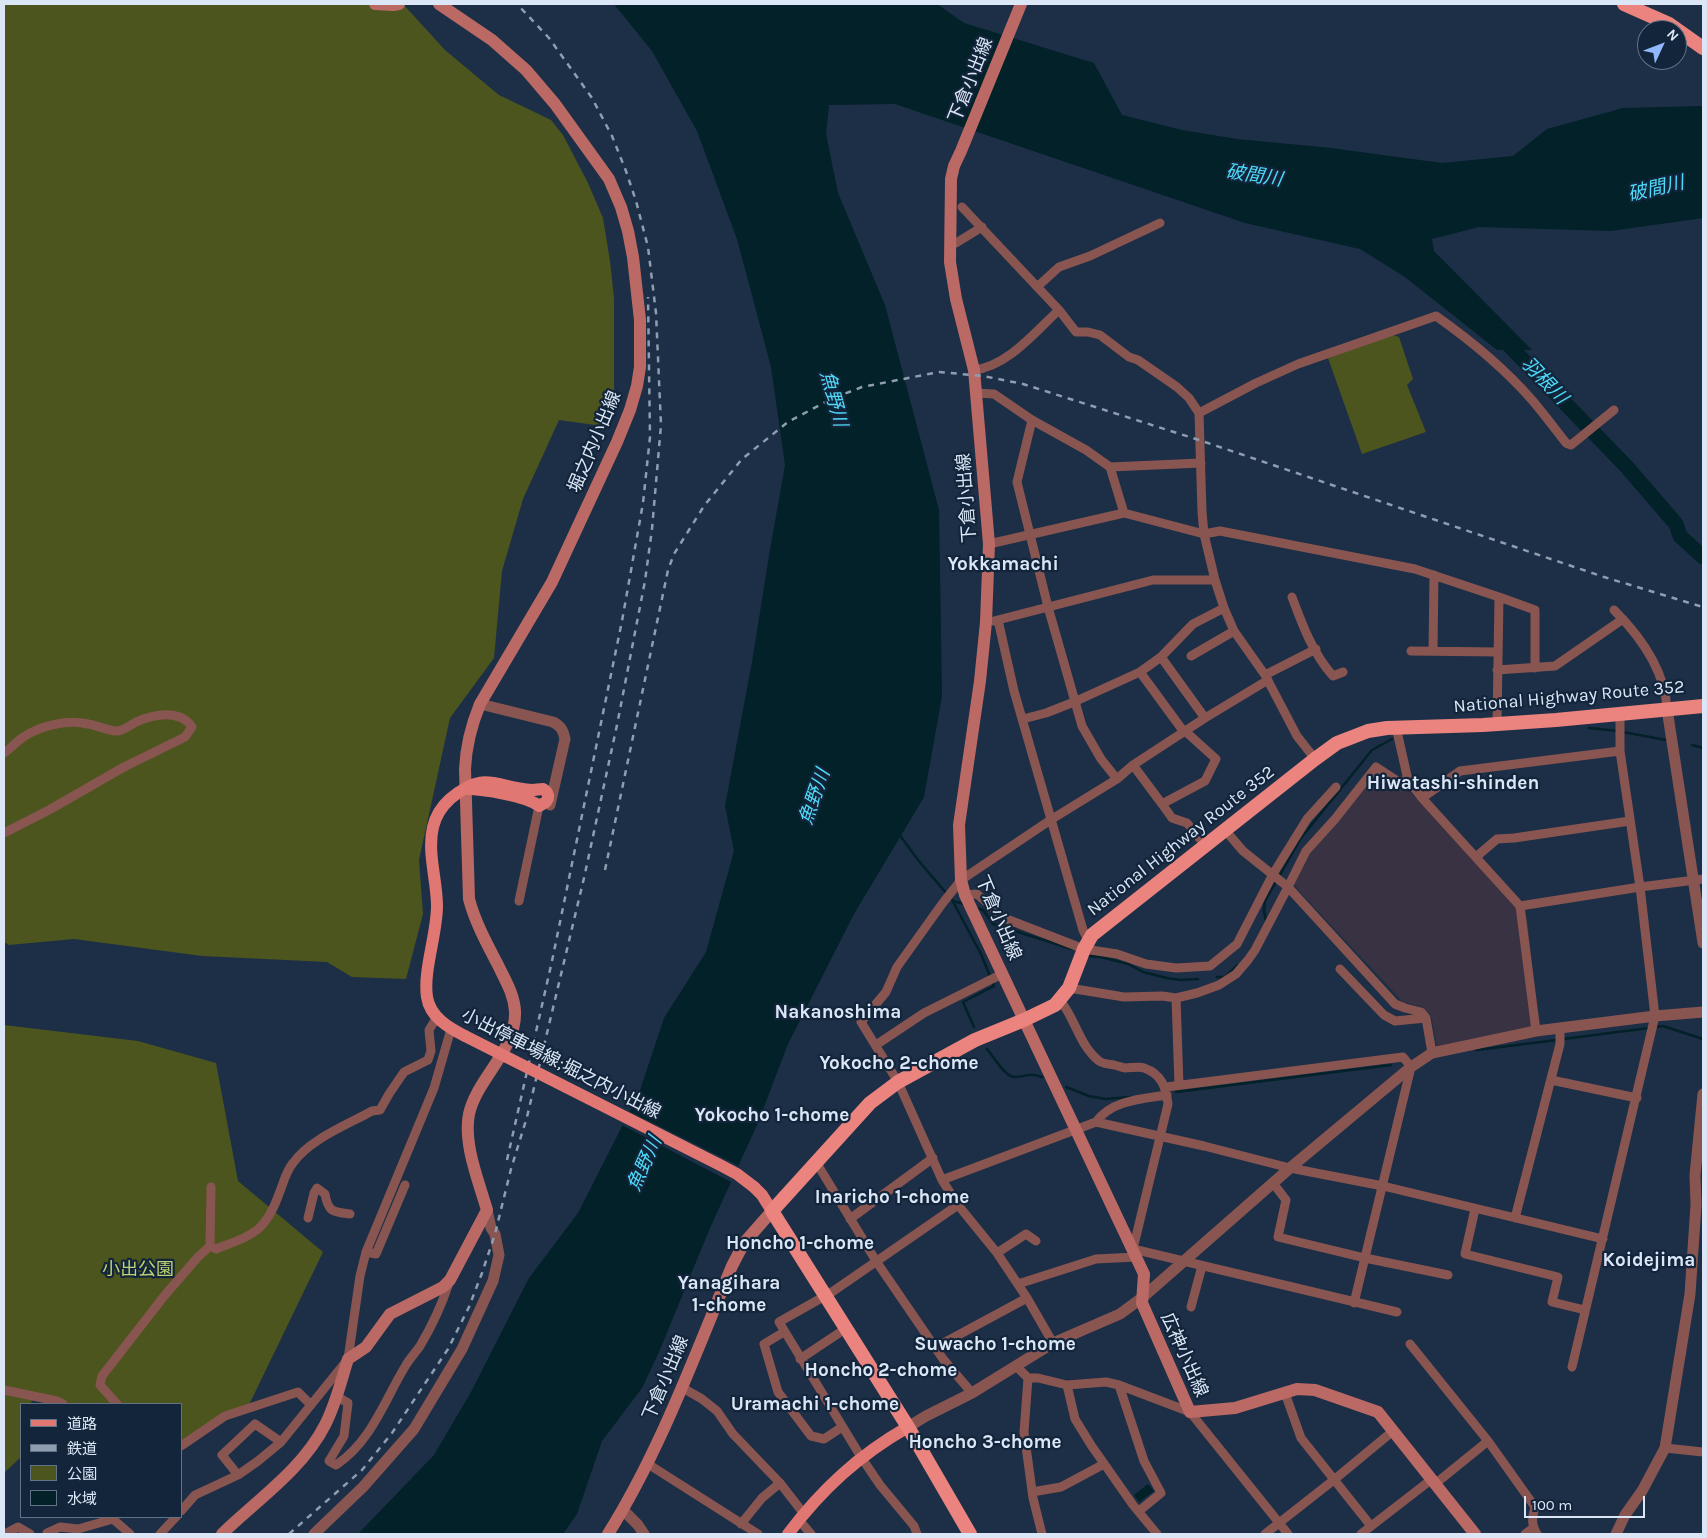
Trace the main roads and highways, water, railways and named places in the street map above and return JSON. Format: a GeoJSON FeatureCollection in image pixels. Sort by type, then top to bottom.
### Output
{"type":"FeatureCollection","features":[{"type":"Feature","properties":{"kind":"highway"},"geometry":{"type":"LineString","coordinates":[[1624,4],[1669,24],[1703,48]]}},
{"type":"Feature","properties":{"kind":"highway","name":"National Highway Route 352"},"geometry":{"type":"LineString","coordinates":[[772,1211],[870,1103],[898,1082],[975,1040],[1048,1009],[1060,1000],[1069,988],[1086,945],[1122,911],[1314,759],[1338,744],[1368,731],[1396,727],[1483,725],[1703,706]]}},
{"type":"Feature","properties":{"kind":"highway"},"geometry":{"type":"LineString","coordinates":[[772,1211],[908,1427],[970,1534]]}},
{"type":"Feature","properties":{"kind":"main road"},"geometry":{"type":"LineString","coordinates":[[374,4],[399,4]]}},
{"type":"Feature","properties":{"kind":"main road","name":"堀之内小出線"},"geometry":{"type":"LineString","coordinates":[[222,1534],[256,1505],[302,1460],[325,1426],[348,1359],[366,1347],[390,1314],[443,1287],[450,1280],[487,1210],[469,1146],[467,1127],[474,1099],[510,1038],[515,1010],[511,990],[488,946],[470,904],[464,769],[466,750],[472,722],[480,704],[552,582],[617,442],[630,410],[640,367],[640,320],[633,257],[621,207],[608,179],[554,104],[526,70],[492,40],[439,4]]}},
{"type":"Feature","properties":{"kind":"main road","name":"下倉小出線"},"geometry":{"type":"LineString","coordinates":[[1021,4],[954,166],[951,179],[950,262],[956,299],[974,370],[977,392],[989,544],[992,621],[980,681],[959,825],[961,880],[996,978],[1024,1020]]}},
{"type":"Feature","properties":{"kind":"main road","name":"小出停車場線;堀之内小出線"},"geometry":{"type":"LineString","coordinates":[[539,806],[546,802],[548,798],[548,794],[543,789],[534,791],[484,781],[450,799],[439,810],[433,828],[431,848],[437,906],[428,974],[427,997],[437,1017],[451,1029],[737,1174],[754,1187],[772,1211]]}},
{"type":"Feature","properties":{"kind":"main road","name":"広神小出線"},"geometry":{"type":"LineString","coordinates":[[1024,1020],[1144,1274],[1142,1303],[1190,1412],[1235,1408],[1297,1389],[1315,1390],[1378,1412],[1475,1534]]}},
{"type":"Feature","properties":{"kind":"main road","name":"下倉小出線"},"geometry":{"type":"LineString","coordinates":[[608,1534],[648,1464],[732,1266],[744,1243],[772,1211]]}},
{"type":"Feature","properties":{"kind":"main road"},"geometry":{"type":"LineString","coordinates":[[788,1534],[821,1494],[861,1457],[908,1427]]}},
{"type":"Feature","properties":{"kind":"water"},"geometry":{"type":"Polygon","coordinates":[[[614,4],[937,4],[964,23],[1094,63],[1122,115],[1182,130],[1237,139],[1331,148],[1442,163],[1513,156],[1547,129],[1623,108],[1703,106],[1703,218],[1611,231],[1479,227],[1432,239],[1434,251],[1532,350],[1497,350],[1405,277],[1360,249],[1245,223],[895,104],[829,105],[826,134],[838,193],[885,305],[939,510],[942,696],[924,797],[854,914],[788,1044],[757,1125],[710,1228],[659,1352],[642,1388],[602,1441],[577,1514],[563,1534],[358,1534],[434,1455],[471,1392],[529,1278],[578,1213],[639,1093],[664,1018],[706,952],[734,851],[725,806],[752,662],[785,465],[771,367],[737,239],[697,131],[652,51],[614,4]]]}},
{"type":"Feature","properties":{"kind":"water"},"geometry":{"type":"Polygon","coordinates":[[[1148,1484],[1154,1491],[1139,1502],[1134,1495],[1148,1484]]]}},
{"type":"Feature","properties":{"kind":"waterway","name":"羽根川"},"geometry":{"type":"LineString","coordinates":[[1499,335],[1626,466],[1676,524],[1680,536],[1703,557]]}},
{"type":"Feature","properties":{"kind":"waterway"},"geometry":{"type":"LineString","coordinates":[[1589,728],[1618,731]]}},
{"type":"Feature","properties":{"kind":"waterway"},"geometry":{"type":"LineString","coordinates":[[1623,732],[1666,740]]}},
{"type":"Feature","properties":{"kind":"waterway"},"geometry":{"type":"LineString","coordinates":[[1266,921],[1265,901],[1301,838],[1372,750],[1392,739]]}},
{"type":"Feature","properties":{"kind":"waterway"},"geometry":{"type":"LineString","coordinates":[[1692,745],[1703,748]]}},
{"type":"Feature","properties":{"kind":"waterway"},"geometry":{"type":"LineString","coordinates":[[899,834],[947,894]]}},
{"type":"Feature","properties":{"kind":"waterway"},"geometry":{"type":"LineString","coordinates":[[951,898],[981,954],[994,986],[963,1002],[974,1027]]}},
{"type":"Feature","properties":{"kind":"waterway"},"geometry":{"type":"LineString","coordinates":[[953,901],[964,904]]}},
{"type":"Feature","properties":{"kind":"waterway"},"geometry":{"type":"LineString","coordinates":[[976,908],[983,910],[993,924],[1072,949]]}},
{"type":"Feature","properties":{"kind":"waterway"},"geometry":{"type":"LineString","coordinates":[[1088,956],[1101,957],[1128,964],[1143,972],[1167,978],[1180,980],[1198,979]]}},
{"type":"Feature","properties":{"kind":"waterway"},"geometry":{"type":"LineString","coordinates":[[1217,977],[1225,977],[1238,965]]}},
{"type":"Feature","properties":{"kind":"waterway"},"geometry":{"type":"LineString","coordinates":[[1654,1027],[1663,1026],[1703,1039]]}},
{"type":"Feature","properties":{"kind":"waterway"},"geometry":{"type":"LineString","coordinates":[[1563,1039],[1649,1028]]}},
{"type":"Feature","properties":{"kind":"waterway"},"geometry":{"type":"LineString","coordinates":[[1476,1050],[1557,1040]]}},
{"type":"Feature","properties":{"kind":"waterway"},"geometry":{"type":"LineString","coordinates":[[987,1049],[1007,1074],[1014,1077],[1028,1075],[1042,1077]]}},
{"type":"Feature","properties":{"kind":"waterway"},"geometry":{"type":"LineString","coordinates":[[1176,1092],[1391,1065]]}},
{"type":"Feature","properties":{"kind":"waterway"},"geometry":{"type":"LineString","coordinates":[[1066,1087],[1089,1096],[1105,1099],[1132,1097]]}},
{"type":"Feature","properties":{"kind":"railway"},"geometry":{"type":"LineString","coordinates":[[289,1534],[362,1470],[392,1433],[448,1349],[469,1307],[482,1273],[495,1234],[511,1169],[527,1117],[584,878],[617,725],[645,581],[652,529],[661,425],[656,313],[648,247],[626,171],[612,136],[592,98],[549,38],[517,4]]}},
{"type":"Feature","properties":{"kind":"railway"},"geometry":{"type":"LineString","coordinates":[[507,1160],[552,961],[622,621],[643,503],[650,437],[648,297]]}},
{"type":"Feature","properties":{"kind":"railway"},"geometry":{"type":"LineString","coordinates":[[605,870],[668,570],[674,554],[704,506],[742,459],[788,422],[831,399],[862,387],[939,372],[983,376],[1023,384],[1199,440],[1604,577],[1703,607]]}},
{"type":"Feature","properties":{"kind":"district","name":"Yokkamachi"},"geometry":{"type":"Point","coordinates":[1003,565]}},
{"type":"Feature","properties":{"kind":"district","name":"Hiwatashi-shinden"},"geometry":{"type":"Point","coordinates":[1453,784]}},
{"type":"Feature","properties":{"kind":"district","name":"Nakanoshima"},"geometry":{"type":"Point","coordinates":[838,1013]}},
{"type":"Feature","properties":{"kind":"district","name":"Yokocho 2-chome"},"geometry":{"type":"Point","coordinates":[899,1064]}},
{"type":"Feature","properties":{"kind":"district","name":"Yokocho 1-chome"},"geometry":{"type":"Point","coordinates":[772,1116]}},
{"type":"Feature","properties":{"kind":"district","name":"Inaricho 1-chome"},"geometry":{"type":"Point","coordinates":[892,1198]}},
{"type":"Feature","properties":{"kind":"district","name":"Honcho 1-chome"},"geometry":{"type":"Point","coordinates":[800,1244]}},
{"type":"Feature","properties":{"kind":"district","name":"Koidejima"},"geometry":{"type":"Point","coordinates":[1649,1261]}},
{"type":"Feature","properties":{"kind":"district","name":"Yanagihara 1-chome"},"geometry":{"type":"Point","coordinates":[729,1295]}},
{"type":"Feature","properties":{"kind":"district","name":"Suwacho 1-chome"},"geometry":{"type":"Point","coordinates":[995,1345]}},
{"type":"Feature","properties":{"kind":"district","name":"Honcho 2-chome"},"geometry":{"type":"Point","coordinates":[881,1371]}},
{"type":"Feature","properties":{"kind":"district","name":"Uramachi 1-chome"},"geometry":{"type":"Point","coordinates":[815,1405]}},
{"type":"Feature","properties":{"kind":"district","name":"Honcho 3-chome"},"geometry":{"type":"Point","coordinates":[985,1443]}},
{"type":"Feature","properties":{"kind":"water label","name":"破間川"},"geometry":{"type":"Point","coordinates":[1254,176]}},
{"type":"Feature","properties":{"kind":"water label","name":"破間川"},"geometry":{"type":"Point","coordinates":[1656,189]}},
{"type":"Feature","properties":{"kind":"water label","name":"魚野川"},"geometry":{"type":"Point","coordinates":[833,399]}},
{"type":"Feature","properties":{"kind":"water label","name":"魚野川"},"geometry":{"type":"Point","coordinates":[815,797]}},
{"type":"Feature","properties":{"kind":"water label","name":"魚野川"},"geometry":{"type":"Point","coordinates":[645,1164]}},
{"type":"Feature","properties":{"kind":"park label","name":"小出公園"},"geometry":{"type":"Point","coordinates":[138,1270]}}]}
